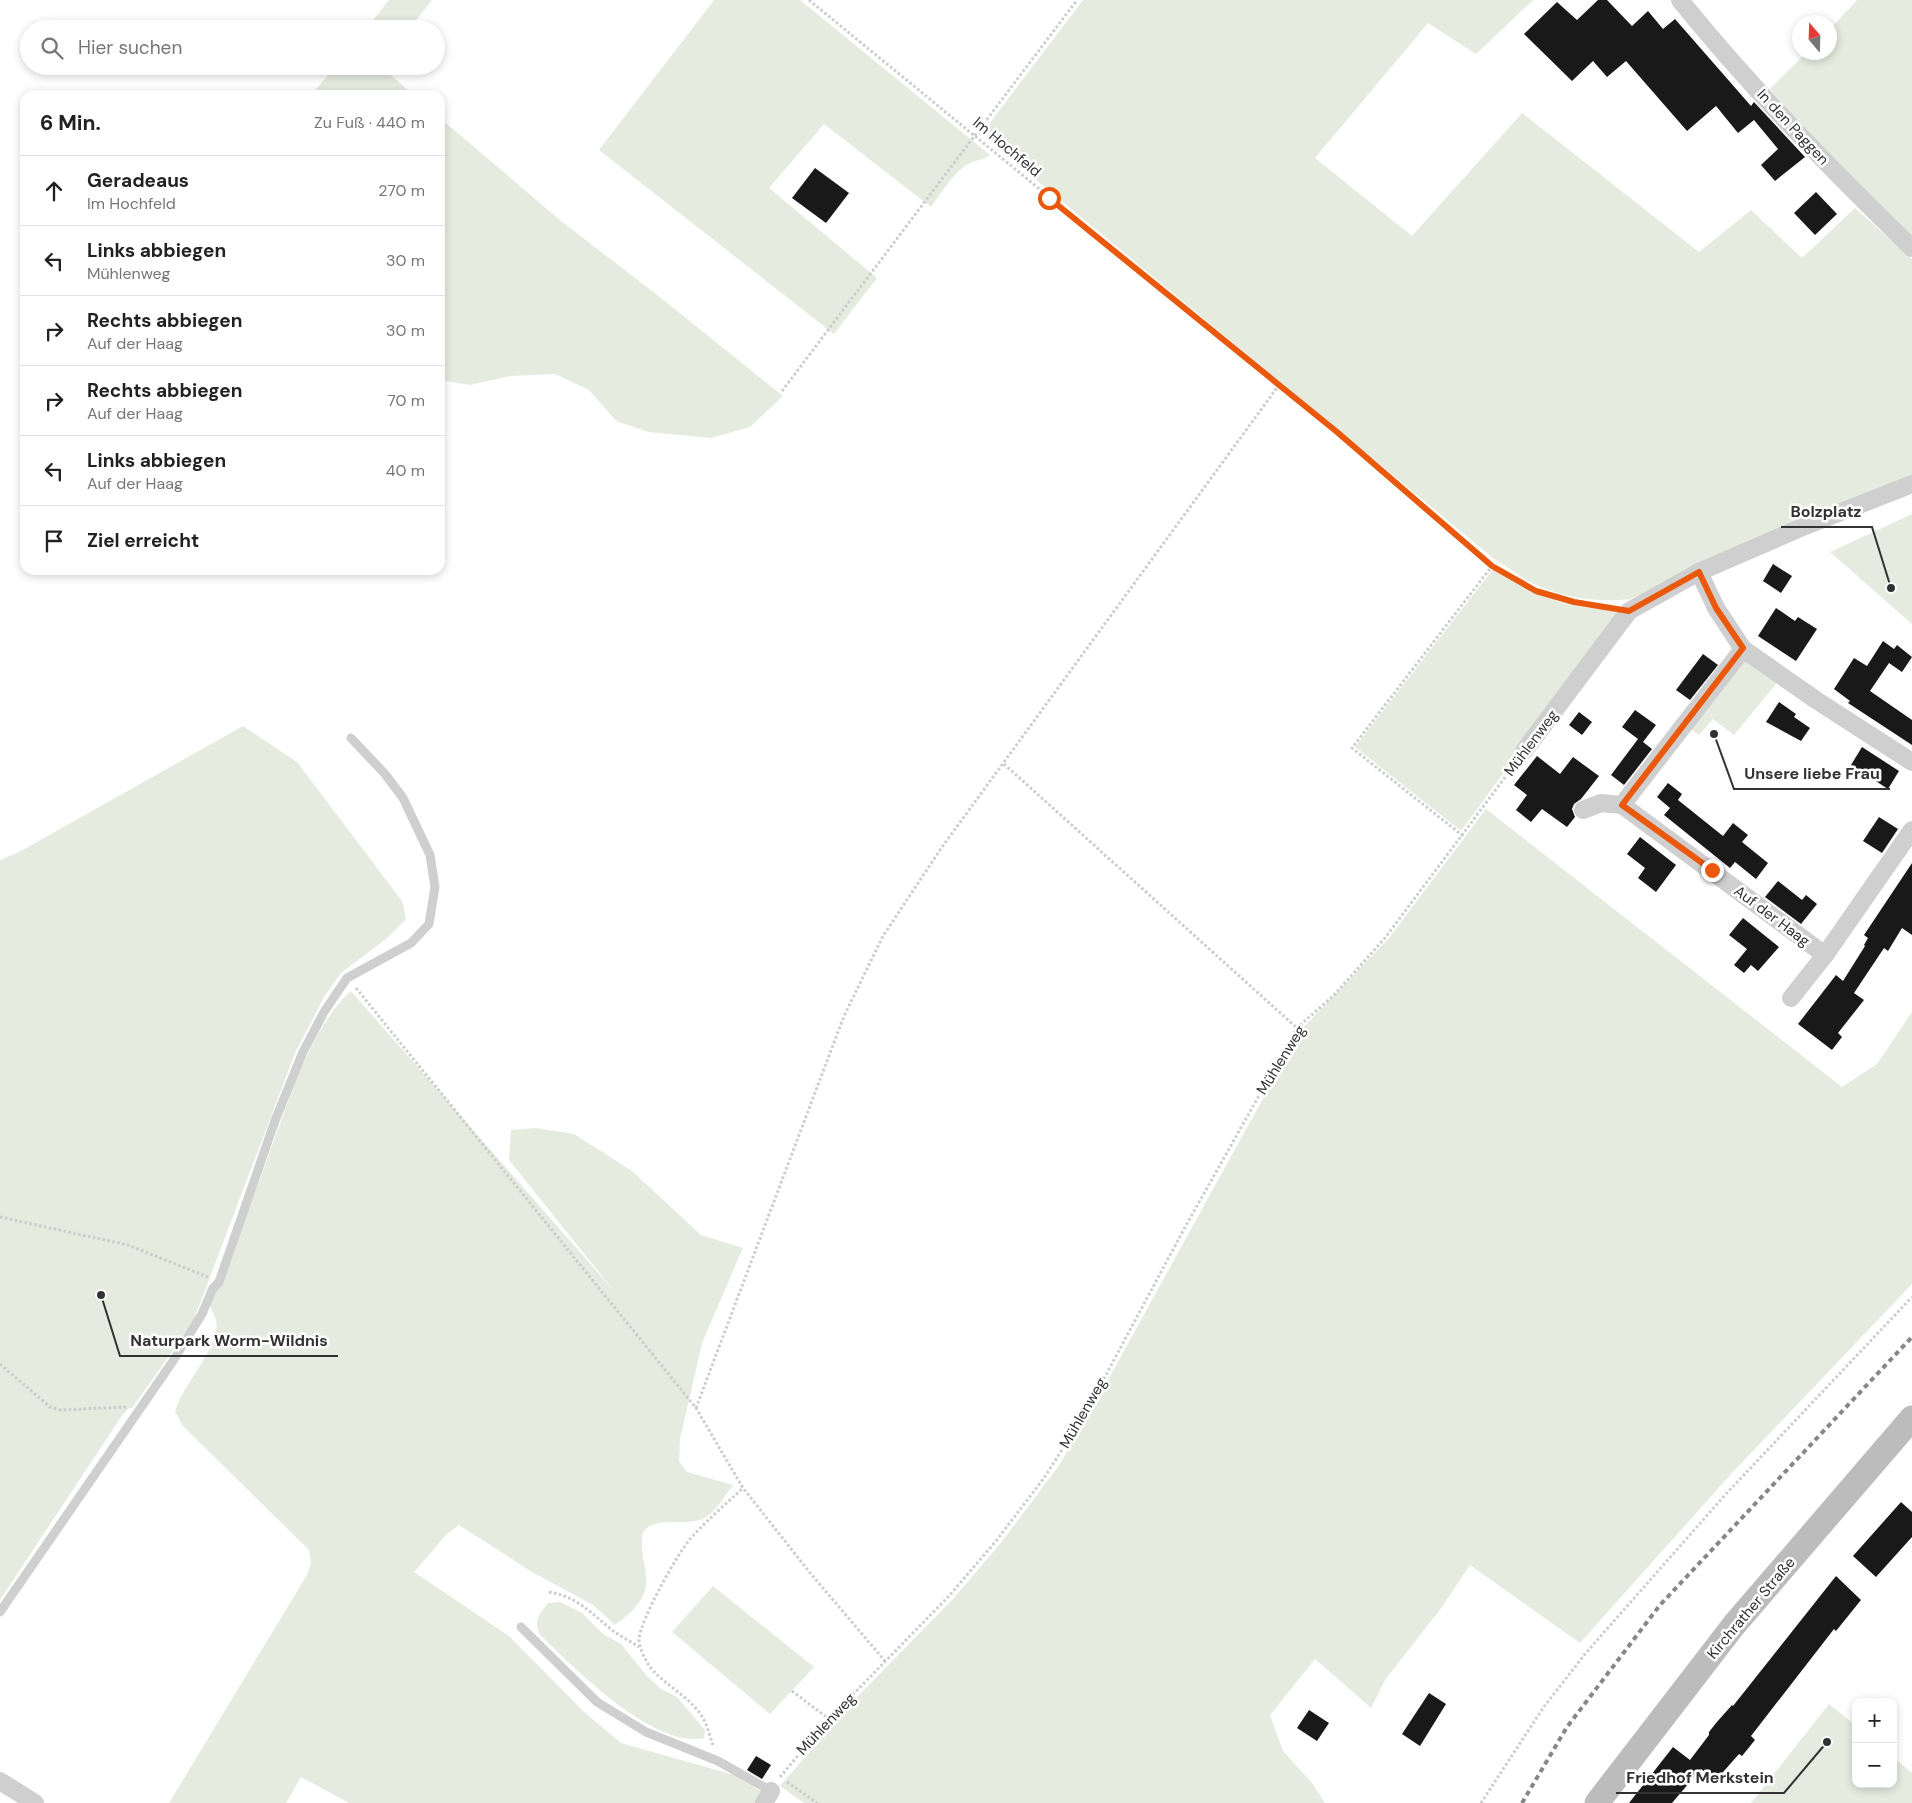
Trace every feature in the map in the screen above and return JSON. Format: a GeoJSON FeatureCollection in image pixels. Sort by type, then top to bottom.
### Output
{"type":"FeatureCollection","features":[{"type":"Feature","properties":{"kind":"street","name":"In den Paggen"},"geometry":{"type":"LineString","coordinates":[[1680,0],[1782,116],[1845,183],[1912,248]]}},
{"type":"Feature","properties":{"kind":"street","name":"Mühlenweg"},"geometry":{"type":"LineString","coordinates":[[1524,752],[1629,611],[1699,572],[1798,529],[1912,484]]}},
{"type":"Feature","properties":{"kind":"street"},"geometry":{"type":"LineString","coordinates":[[1699,572],[1716,608],[1743,648],[1816,700],[1912,762]]}},
{"type":"Feature","properties":{"kind":"street"},"geometry":{"type":"LineString","coordinates":[[1583,810],[1601,804],[1622,805],[1743,648]]}},
{"type":"Feature","properties":{"kind":"street","name":"Auf der Haag"},"geometry":{"type":"LineString","coordinates":[[1622,805],[1825,955]]}},
{"type":"Feature","properties":{"kind":"street","name":"Auf der Haag"},"geometry":{"type":"LineString","coordinates":[[1792,998],[1825,955],[1912,830]]}},
{"type":"Feature","properties":{"kind":"street","name":"Kirchrather Straße"},"geometry":{"type":"LineString","coordinates":[[1597,1803],[1734,1625],[1912,1418]]}},
{"type":"Feature","properties":{"kind":"street"},"geometry":{"type":"LineString","coordinates":[[0,1781],[35,1803]]}},
{"type":"Feature","properties":{"kind":"lane"},"geometry":{"type":"LineString","coordinates":[[0,1612],[139,1406],[173,1361],[202,1314],[213,1288],[219,1282],[263,1154],[303,1052],[324,1012],[347,978],[411,943],[429,924],[435,887],[430,854],[402,798],[385,774],[351,738]]}},
{"type":"Feature","properties":{"kind":"lane"},"geometry":{"type":"LineString","coordinates":[[521,1627],[597,1702],[646,1732],[718,1761],[771,1790]]}},
{"type":"Feature","properties":{"kind":"path","name":"Im Hochfeld"},"geometry":{"type":"LineString","coordinates":[[809,0],[975,134],[1049,198],[1279,385],[1492,566],[1536,591],[1574,602],[1629,611]]}},
{"type":"Feature","properties":{"kind":"path"},"geometry":{"type":"LineString","coordinates":[[782,391],[1077,0]]}},
{"type":"Feature","properties":{"kind":"path"},"geometry":{"type":"LineString","coordinates":[[696,1408],[844,1016],[883,936],[932,863],[1279,385]]}},
{"type":"Feature","properties":{"kind":"path"},"geometry":{"type":"LineString","coordinates":[[1463,836],[1352,748],[1492,566]]}},
{"type":"Feature","properties":{"kind":"path","name":"Mühlenweg"},"geometry":{"type":"LineString","coordinates":[[771,1790],[829,1719],[950,1596],[996,1542],[1044,1478],[1084,1414],[1184,1229],[1297,1028],[1334,995],[1385,938],[1524,752]]}},
{"type":"Feature","properties":{"kind":"path"},"geometry":{"type":"LineString","coordinates":[[1004,764],[1297,1028]]}},
{"type":"Feature","properties":{"kind":"path"},"geometry":{"type":"LineString","coordinates":[[347,978],[696,1408],[743,1488],[885,1661]]}},
{"type":"Feature","properties":{"kind":"path"},"geometry":{"type":"LineString","coordinates":[[0,1217],[128,1245],[219,1282]]}},
{"type":"Feature","properties":{"kind":"path"},"geometry":{"type":"LineString","coordinates":[[1481,1803],[1543,1708],[1585,1654],[1725,1495],[1912,1297]]}},
{"type":"Feature","properties":{"kind":"path"},"geometry":{"type":"LineString","coordinates":[[0,1364],[50,1407],[61,1410],[139,1406]]}},
{"type":"Feature","properties":{"kind":"path"},"geometry":{"type":"LineString","coordinates":[[718,1761],[704,1719],[650,1666],[640,1647],[640,1637],[652,1607],[680,1552],[700,1529],[743,1488]]}},
{"type":"Feature","properties":{"kind":"path"},"geometry":{"type":"LineString","coordinates":[[548,1592],[563,1594],[578,1601],[613,1631],[640,1647]]}},
{"type":"Feature","properties":{"kind":"path"},"geometry":{"type":"LineString","coordinates":[[792,1691],[829,1719]]}},
{"type":"Feature","properties":{"kind":"path"},"geometry":{"type":"LineString","coordinates":[[771,1790],[817,1803]]}},
{"type":"Feature","properties":{"kind":"shaded area"},"geometry":{"type":"Polygon","coordinates":[[[389,0],[432,0],[416,20],[373,20],[389,0]]]}},
{"type":"Feature","properties":{"kind":"shaded area"},"geometry":{"type":"Polygon","coordinates":[[[714,0],[800,0],[990,155],[962,168],[931,207],[824,124],[769,188],[877,278],[834,334],[599,150],[714,0]]]}},
{"type":"Feature","properties":{"kind":"shaded area"},"geometry":{"type":"Polygon","coordinates":[[[1083,0],[1533,0],[1476,54],[1428,23],[1315,158],[1412,236],[1522,113],[1699,252],[1751,210],[1802,258],[1855,208],[1912,259],[1912,476],[1877,489],[1630,599],[1594,600],[1570,596],[1530,582],[1493,558],[988,140],[988,129],[992,120],[1083,0]]]}},
{"type":"Feature","properties":{"kind":"shaded area"},"geometry":{"type":"Polygon","coordinates":[[[1857,0],[1912,0],[1912,242],[1831,164],[1770,89],[1799,60],[1837,60],[1837,21],[1857,0]]]}},
{"type":"Feature","properties":{"kind":"shaded area"},"geometry":{"type":"Polygon","coordinates":[[[328,75],[391,75],[408,90],[315,90],[328,75]]]}},
{"type":"Feature","properties":{"kind":"shaded area"},"geometry":{"type":"Polygon","coordinates":[[[445,122],[561,221],[783,396],[750,427],[711,438],[649,432],[616,421],[589,390],[555,374],[511,376],[470,385],[445,381],[445,122]]]}},
{"type":"Feature","properties":{"kind":"shaded area"},"geometry":{"type":"Polygon","coordinates":[[[1912,514],[1912,624],[1830,552],[1912,514]]]}},
{"type":"Feature","properties":{"kind":"shaded area"},"geometry":{"type":"Polygon","coordinates":[[[1494,568],[1548,598],[1574,606],[1621,613],[1461,831],[1355,747],[1494,568]]]}},
{"type":"Feature","properties":{"kind":"shaded area"},"geometry":{"type":"Polygon","coordinates":[[[1745,653],[1781,678],[1734,735],[1713,719],[1699,735],[1688,727],[1745,653]]]}},
{"type":"Feature","properties":{"kind":"shaded area"},"geometry":{"type":"Polygon","coordinates":[[[243,726],[297,762],[402,901],[406,919],[386,939],[341,973],[324,997],[295,1053],[193,1322],[132,1408],[129,1408],[123,1414],[0,1600],[0,860],[21,851],[243,726]]]}},
{"type":"Feature","properties":{"kind":"shaded area"},"geometry":{"type":"Polygon","coordinates":[[[1486,809],[1842,1087],[1877,1064],[1912,1012],[1912,1284],[1731,1474],[1580,1643],[1470,1565],[1442,1607],[1385,1680],[1371,1708],[1315,1659],[1270,1715],[1283,1751],[1312,1783],[1325,1803],[804,1803],[780,1786],[858,1696],[953,1599],[1000,1544],[1060,1464],[1300,1031],[1389,938],[1486,809]]]}},
{"type":"Feature","properties":{"kind":"shaded area"},"geometry":{"type":"Polygon","coordinates":[[[351,991],[614,1291],[509,1160],[511,1130],[535,1128],[574,1134],[632,1171],[701,1235],[743,1248],[702,1343],[680,1439],[679,1461],[687,1472],[733,1485],[706,1517],[691,1522],[664,1522],[649,1526],[644,1531],[642,1550],[646,1584],[642,1598],[633,1610],[615,1625],[593,1605],[532,1572],[459,1525],[447,1534],[414,1572],[509,1636],[583,1711],[621,1743],[734,1775],[762,1792],[756,1803],[349,1803],[301,1777],[286,1803],[169,1803],[307,1575],[311,1563],[309,1550],[183,1426],[175,1412],[185,1390],[213,1341],[216,1320],[210,1306],[301,1069],[323,1025],[336,1006],[351,991]]]}},
{"type":"Feature","properties":{"kind":"shaded area"},"geometry":{"type":"Polygon","coordinates":[[[713,1586],[814,1667],[770,1714],[672,1632],[713,1586]]]}},
{"type":"Feature","properties":{"kind":"shaded area"},"geometry":{"type":"Polygon","coordinates":[[[560,1602],[582,1613],[603,1634],[621,1644],[647,1676],[661,1689],[677,1697],[705,1730],[704,1738],[684,1738],[662,1731],[639,1719],[616,1703],[573,1667],[540,1635],[537,1626],[538,1618],[548,1603],[560,1602]]]}},
{"type":"Feature","properties":{"kind":"shaded area"},"geometry":{"type":"Polygon","coordinates":[[[1829,1704],[1852,1723],[1852,1788],[1897,1788],[1897,1760],[1912,1773],[1912,1803],[1751,1803],[1829,1704]]]}},
{"type":"Feature","properties":{"kind":"building"},"geometry":{"type":"Polygon","coordinates":[[[1598,0],[1607,0],[1632,26],[1648,11],[1663,29],[1675,19],[1751,106],[1754,102],[1805,157],[1775,181],[1761,165],[1778,149],[1754,120],[1738,133],[1716,106],[1687,131],[1626,61],[1607,77],[1593,61],[1572,81],[1524,34],[1557,2],[1577,20],[1598,0]]]}},
{"type":"Feature","properties":{"kind":"building"},"geometry":{"type":"Polygon","coordinates":[[[815,168],[849,193],[826,223],[792,198],[815,168]]]}},
{"type":"Feature","properties":{"kind":"building"},"geometry":{"type":"Polygon","coordinates":[[[1816,192],[1837,214],[1815,235],[1794,213],[1816,192]]]}},
{"type":"Feature","properties":{"kind":"building"},"geometry":{"type":"Polygon","coordinates":[[[1773,564],[1792,576],[1781,593],[1763,581],[1773,564]]]}},
{"type":"Feature","properties":{"kind":"building"},"geometry":{"type":"Polygon","coordinates":[[[1776,608],[1795,621],[1798,617],[1817,629],[1796,661],[1758,636],[1776,608]]]}},
{"type":"Feature","properties":{"kind":"building"},"geometry":{"type":"Polygon","coordinates":[[[1883,641],[1894,649],[1897,645],[1912,657],[1902,672],[1889,663],[1870,691],[1912,720],[1912,745],[1848,703],[1850,701],[1834,689],[1854,658],[1867,666],[1883,641]]]}},
{"type":"Feature","properties":{"kind":"building"},"geometry":{"type":"Polygon","coordinates":[[[1703,654],[1718,665],[1690,700],[1676,690],[1703,654]]]}},
{"type":"Feature","properties":{"kind":"building"},"geometry":{"type":"Polygon","coordinates":[[[1779,702],[1796,714],[1794,717],[1810,728],[1801,741],[1766,722],[1779,702]]]}},
{"type":"Feature","properties":{"kind":"building"},"geometry":{"type":"Polygon","coordinates":[[[1635,710],[1656,725],[1643,742],[1652,749],[1624,785],[1611,775],[1638,739],[1622,727],[1635,710]]]}},
{"type":"Feature","properties":{"kind":"building"},"geometry":{"type":"Polygon","coordinates":[[[1579,712],[1592,722],[1582,735],[1569,725],[1579,712]]]}},
{"type":"Feature","properties":{"kind":"building"},"geometry":{"type":"Polygon","coordinates":[[[1862,747],[1899,771],[1888,789],[1851,765],[1862,747]]]}},
{"type":"Feature","properties":{"kind":"building"},"geometry":{"type":"Polygon","coordinates":[[[1537,756],[1560,774],[1573,757],[1599,776],[1581,799],[1574,804],[1572,809],[1575,817],[1567,827],[1542,809],[1531,822],[1516,810],[1527,795],[1514,785],[1537,756]]]}},
{"type":"Feature","properties":{"kind":"building"},"geometry":{"type":"Polygon","coordinates":[[[1668,783],[1682,794],[1678,800],[1723,836],[1733,823],[1748,835],[1742,842],[1768,863],[1756,879],[1735,862],[1730,868],[1664,815],[1670,808],[1657,797],[1668,783]]]}},
{"type":"Feature","properties":{"kind":"building"},"geometry":{"type":"Polygon","coordinates":[[[1879,817],[1898,829],[1882,853],[1863,841],[1879,817]]]}},
{"type":"Feature","properties":{"kind":"building"},"geometry":{"type":"Polygon","coordinates":[[[1640,837],[1676,865],[1656,892],[1638,878],[1645,868],[1627,854],[1640,837]]]}},
{"type":"Feature","properties":{"kind":"building"},"geometry":{"type":"Polygon","coordinates":[[[1912,863],[1912,935],[1902,928],[1888,951],[1884,948],[1854,993],[1864,1000],[1838,1033],[1842,1037],[1832,1050],[1798,1024],[1836,975],[1843,981],[1865,946],[1868,938],[1864,935],[1912,863]]]}},
{"type":"Feature","properties":{"kind":"building"},"geometry":{"type":"Polygon","coordinates":[[[1778,881],[1802,900],[1806,895],[1817,904],[1801,924],[1765,897],[1778,881]]]}},
{"type":"Feature","properties":{"kind":"building"},"geometry":{"type":"Polygon","coordinates":[[[1743,918],[1779,947],[1758,971],[1751,965],[1744,973],[1734,965],[1747,949],[1729,935],[1743,918]]]}},
{"type":"Feature","properties":{"kind":"building"},"geometry":{"type":"Polygon","coordinates":[[[1901,1502],[1912,1512],[1912,1537],[1876,1577],[1853,1556],[1901,1502]]]}},
{"type":"Feature","properties":{"kind":"building"},"geometry":{"type":"Polygon","coordinates":[[[1836,1576],[1861,1600],[1836,1631],[1834,1629],[1751,1736],[1755,1740],[1742,1756],[1739,1754],[1716,1780],[1701,1769],[1672,1803],[1629,1803],[1673,1747],[1690,1760],[1716,1723],[1733,1706],[1836,1576]]]}},
{"type":"Feature","properties":{"kind":"building"},"geometry":{"type":"Polygon","coordinates":[[[1429,1693],[1446,1704],[1420,1746],[1402,1734],[1429,1693]]]}},
{"type":"Feature","properties":{"kind":"building"},"geometry":{"type":"Polygon","coordinates":[[[1309,1710],[1329,1723],[1317,1741],[1297,1728],[1309,1710]]]}},
{"type":"Feature","properties":{"kind":"building"},"geometry":{"type":"Polygon","coordinates":[[[756,1756],[771,1765],[762,1779],[747,1770],[756,1756]]]}},
{"type":"Feature","properties":{"kind":"railway"},"geometry":{"type":"LineString","coordinates":[[1522,1803],[1567,1727],[1660,1605],[1912,1337]]}},
{"type":"Feature","properties":{"kind":"place","name":"Bolzplatz"},"geometry":{"type":"Point","coordinates":[1891,588]}},
{"type":"Feature","properties":{"kind":"place","name":"Unsere liebe Frau"},"geometry":{"type":"Point","coordinates":[1714,734]}},
{"type":"Feature","properties":{"kind":"place","name":"Naturpark Worm-Wildnis"},"geometry":{"type":"Point","coordinates":[101,1295]}},
{"type":"Feature","properties":{"kind":"place","name":"Friedhof Merkstein"},"geometry":{"type":"Point","coordinates":[1827,1742]}},
{"type":"Feature","properties":{"kind":"route"},"geometry":{"type":"LineString","coordinates":[[1049,198],[1337,432],[1492,566],[1536,591],[1574,602],[1629,611],[1699,572],[1716,608],[1743,648],[1622,805],[1712,870]]}}]}
